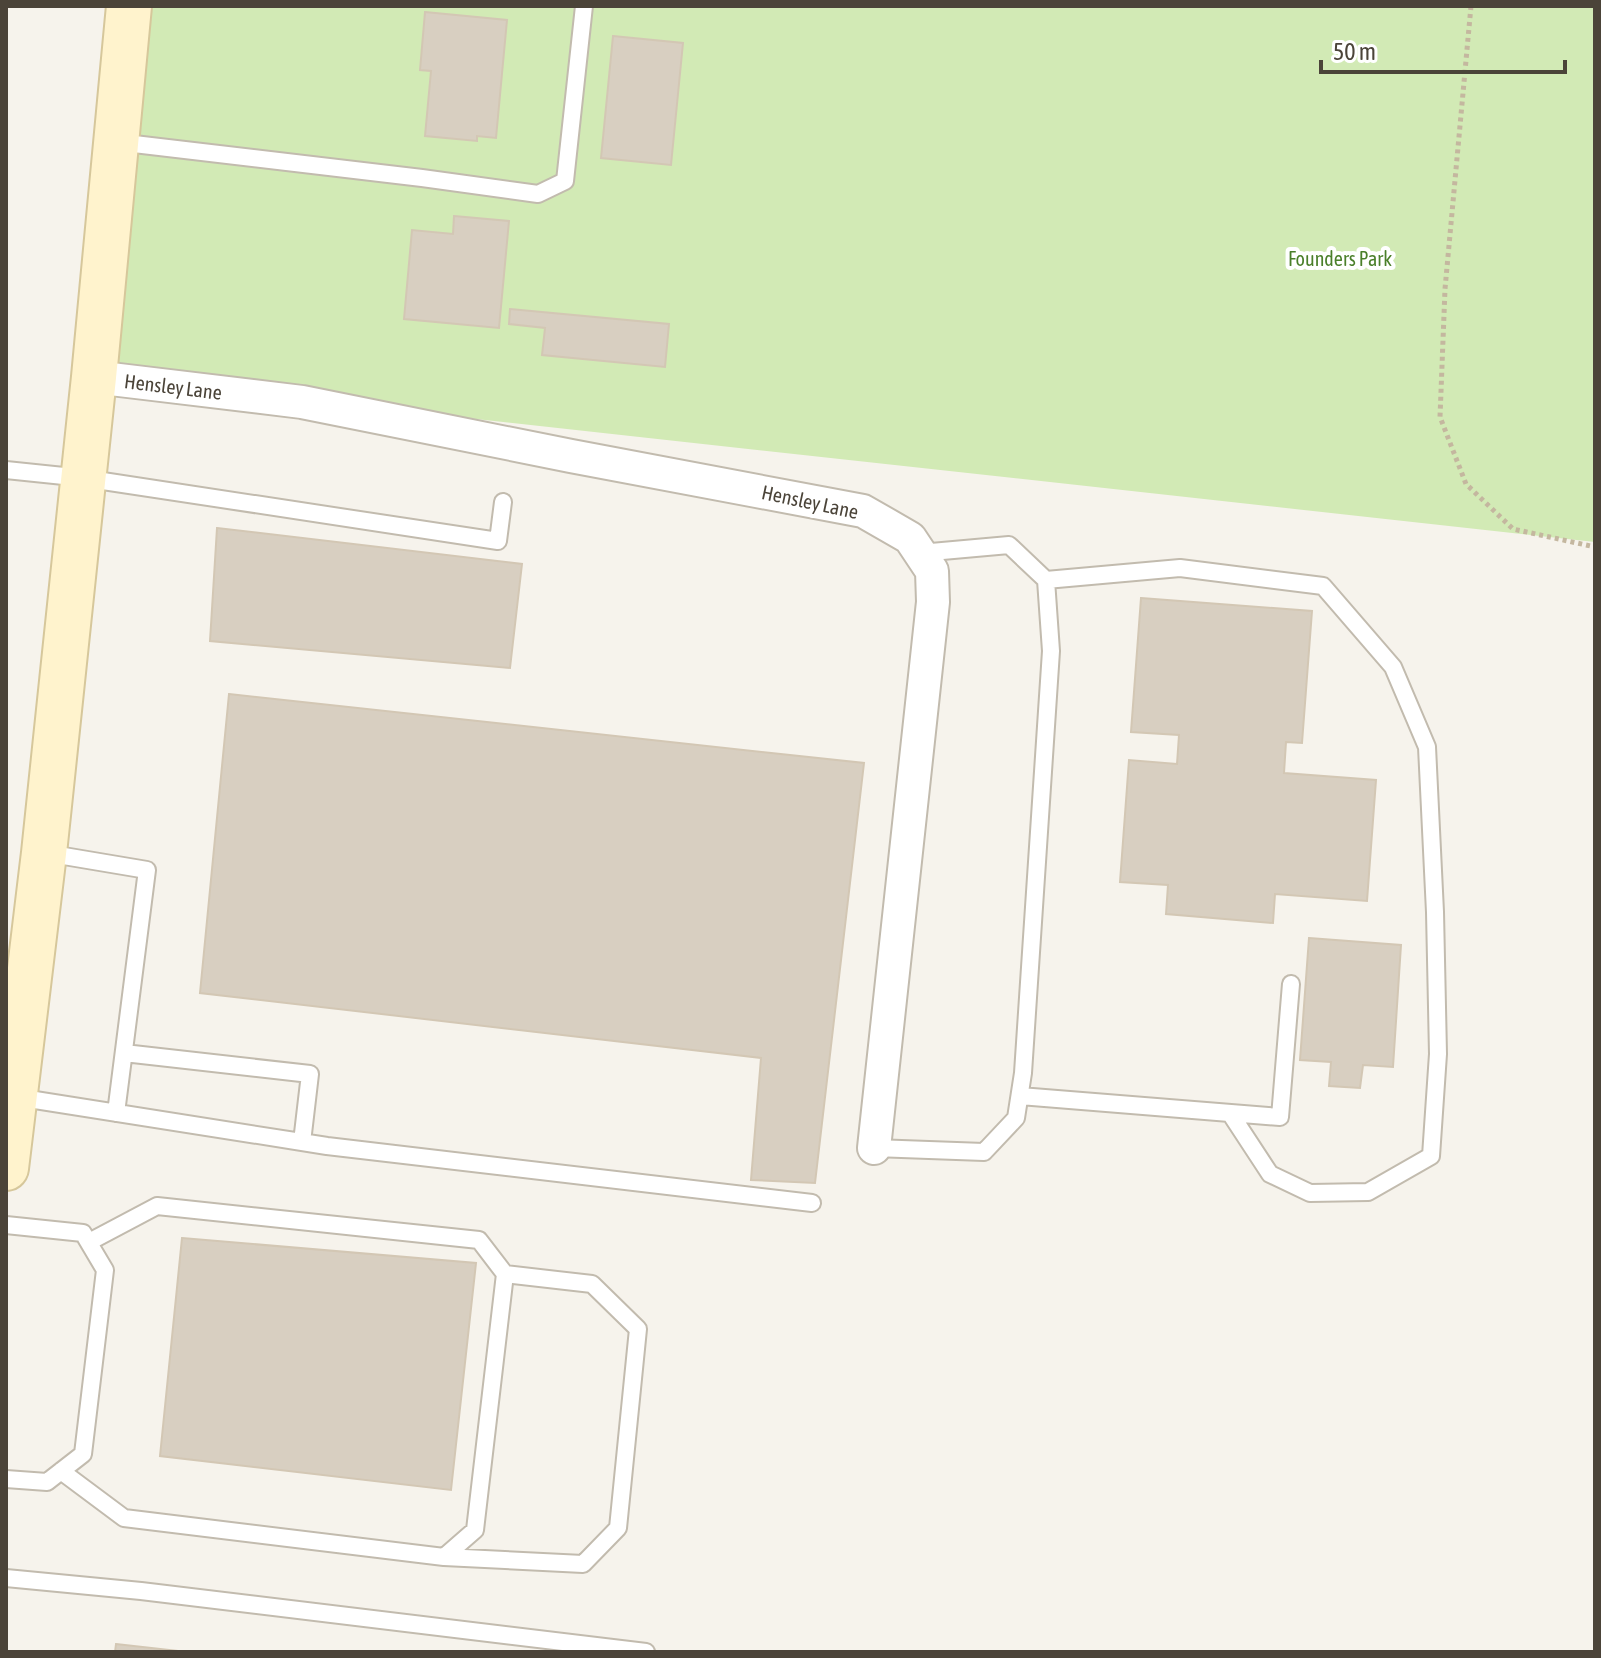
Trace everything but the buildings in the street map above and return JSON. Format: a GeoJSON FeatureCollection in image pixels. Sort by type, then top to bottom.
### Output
{"type":"FeatureCollection","features":[{"type":"Feature","properties":{"kind":"street"},"geometry":{"type":"LineString","coordinates":[[6,1168],[10,1096],[44,853],[129,6]]}},
{"type":"Feature","properties":{"kind":"street","name":"Hensley Lane"},"geometry":{"type":"LineString","coordinates":[[94,377],[302,402],[863,511],[910,538],[932,571],[933,602],[874,1148]]}},
{"type":"Feature","properties":{"kind":"lane"},"geometry":{"type":"LineString","coordinates":[[115,142],[538,194],[565,181],[584,6]]}},
{"type":"Feature","properties":{"kind":"lane"},"geometry":{"type":"LineString","coordinates":[[6,470],[83,478],[498,541],[503,502]]}},
{"type":"Feature","properties":{"kind":"lane"},"geometry":{"type":"LineString","coordinates":[[874,1148],[984,1152],[1016,1118],[1023,1073],[1051,651],[1046,580],[1009,545],[920,553]]}},
{"type":"Feature","properties":{"kind":"lane"},"geometry":{"type":"LineString","coordinates":[[1046,580],[1180,568],[1323,586],[1393,667],[1427,747],[1438,1054],[1431,1156],[1368,1192],[1310,1193],[1270,1174],[1230,1113]]}},
{"type":"Feature","properties":{"kind":"lane"},"geometry":{"type":"LineString","coordinates":[[44,853],[147,870],[116,1113]]}},
{"type":"Feature","properties":{"kind":"lane"},"geometry":{"type":"LineString","coordinates":[[1020,1096],[1280,1117],[1291,984]]}},
{"type":"Feature","properties":{"kind":"lane"},"geometry":{"type":"LineString","coordinates":[[124,1053],[310,1074],[302,1142]]}},
{"type":"Feature","properties":{"kind":"lane"},"geometry":{"type":"LineString","coordinates":[[10,1096],[302,1142],[812,1203]]}},
{"type":"Feature","properties":{"kind":"lane"},"geometry":{"type":"LineString","coordinates":[[89,1242],[157,1206],[479,1240],[505,1274],[475,1530],[444,1557]]}},
{"type":"Feature","properties":{"kind":"lane"},"geometry":{"type":"LineString","coordinates":[[6,1225],[83,1233],[105,1270],[83,1454],[47,1482],[6,1479]]}},
{"type":"Feature","properties":{"kind":"lane"},"geometry":{"type":"LineString","coordinates":[[61,1471],[124,1518],[444,1557],[583,1564],[618,1528],[638,1329],[592,1284],[505,1274]]}},
{"type":"Feature","properties":{"kind":"lane"},"geometry":{"type":"LineString","coordinates":[[6,1578],[646,1652]]}},
{"type":"Feature","properties":{"kind":"path"},"geometry":{"type":"LineString","coordinates":[[1471,6],[1445,289],[1440,417],[1466,484],[1513,529],[1595,547]]}},
{"type":"Feature","properties":{"kind":"green space","name":"Founders Park"},"geometry":{"type":"Polygon","coordinates":[[[129,6],[1595,6],[1595,542],[94,377],[129,6]]]}}]}
